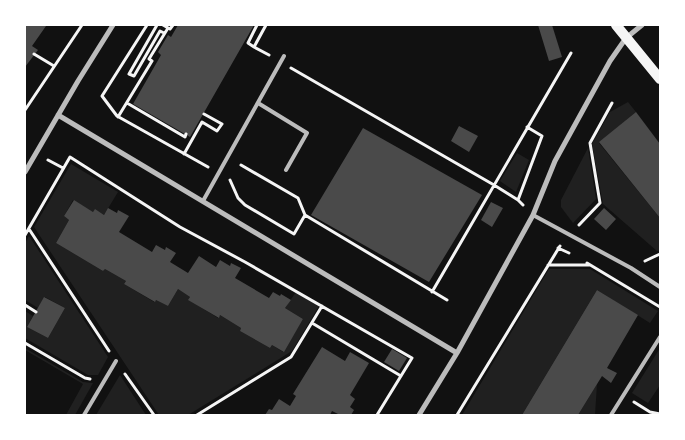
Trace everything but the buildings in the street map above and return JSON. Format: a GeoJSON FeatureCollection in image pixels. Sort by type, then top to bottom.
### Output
{"type":"FeatureCollection","features":[{"type":"Feature","properties":{"kind":"main road"},"geometry":{"type":"LineString","coordinates":[[616,25],[660,78]]}},
{"type":"Feature","properties":{"kind":"street"},"geometry":{"type":"LineString","coordinates":[[25,172],[113,25]]}},
{"type":"Feature","properties":{"kind":"street"},"geometry":{"type":"LineString","coordinates":[[419,415],[533,215],[555,161],[610,61],[626,38],[642,25]]}},
{"type":"Feature","properties":{"kind":"street"},"geometry":{"type":"LineString","coordinates":[[58,115],[456,353]]}},
{"type":"Feature","properties":{"kind":"lane"},"geometry":{"type":"LineString","coordinates":[[203,201],[284,56]]}},
{"type":"Feature","properties":{"kind":"lane"},"geometry":{"type":"LineString","coordinates":[[258,103],[307,133],[286,170]]}},
{"type":"Feature","properties":{"kind":"lane"},"geometry":{"type":"LineString","coordinates":[[533,215],[631,268],[660,287]]}},
{"type":"Feature","properties":{"kind":"lane"},"geometry":{"type":"LineString","coordinates":[[611,415],[660,337]]}},
{"type":"Feature","properties":{"kind":"lane"},"geometry":{"type":"LineString","coordinates":[[84,415],[116,361]]}},
{"type":"Feature","properties":{"kind":"path"},"geometry":{"type":"LineString","coordinates":[[25,110],[82,25]]}},
{"type":"Feature","properties":{"kind":"path"},"geometry":{"type":"LineString","coordinates":[[147,25],[102,96],[118,117],[232,180],[233,190],[245,205],[294,234],[305,215]]}},
{"type":"Feature","properties":{"kind":"path"},"geometry":{"type":"LineString","coordinates":[[157,25],[129,74],[134,76],[160,30],[164,33]]}},
{"type":"Feature","properties":{"kind":"path"},"geometry":{"type":"LineString","coordinates":[[163,25],[168,28]]}},
{"type":"Feature","properties":{"kind":"path"},"geometry":{"type":"LineString","coordinates":[[156,63],[149,59],[164,33],[173,25]]}},
{"type":"Feature","properties":{"kind":"path"},"geometry":{"type":"LineString","coordinates":[[257,25],[248,43],[494,185],[518,200],[533,215]]}},
{"type":"Feature","properties":{"kind":"path"},"geometry":{"type":"LineString","coordinates":[[254,47],[266,25]]}},
{"type":"Feature","properties":{"kind":"path"},"geometry":{"type":"LineString","coordinates":[[432,292],[571,53]]}},
{"type":"Feature","properties":{"kind":"path"},"geometry":{"type":"LineString","coordinates":[[34,54],[54,66]]}},
{"type":"Feature","properties":{"kind":"path"},"geometry":{"type":"LineString","coordinates":[[118,117],[152,61]]}},
{"type":"Feature","properties":{"kind":"path"},"geometry":{"type":"LineString","coordinates":[[456,415],[558,248],[600,203],[590,143],[612,103]]}},
{"type":"Feature","properties":{"kind":"path"},"geometry":{"type":"LineString","coordinates":[[127,104],[185,137],[186,134]]}},
{"type":"Feature","properties":{"kind":"path"},"geometry":{"type":"LineString","coordinates":[[184,154],[202,122],[218,131],[222,124],[204,114]]}},
{"type":"Feature","properties":{"kind":"path"},"geometry":{"type":"LineString","coordinates":[[518,200],[542,136],[527,127]]}},
{"type":"Feature","properties":{"kind":"path"},"geometry":{"type":"LineString","coordinates":[[25,235],[70,157],[180,227],[412,358],[378,415]]}},
{"type":"Feature","properties":{"kind":"path"},"geometry":{"type":"LineString","coordinates":[[47,160],[63,168]]}},
{"type":"Feature","properties":{"kind":"path"},"geometry":{"type":"LineString","coordinates":[[236,172],[242,164],[298,198],[305,215],[447,300]]}},
{"type":"Feature","properties":{"kind":"path"},"geometry":{"type":"LineString","coordinates":[[28,228],[154,415]]}},
{"type":"Feature","properties":{"kind":"path"},"geometry":{"type":"LineString","coordinates":[[558,248],[571,254]]}},
{"type":"Feature","properties":{"kind":"path"},"geometry":{"type":"LineString","coordinates":[[584,261],[660,307]]}},
{"type":"Feature","properties":{"kind":"path"},"geometry":{"type":"LineString","coordinates":[[547,266],[590,265]]}},
{"type":"Feature","properties":{"kind":"path"},"geometry":{"type":"LineString","coordinates":[[25,305],[36,312]]}},
{"type":"Feature","properties":{"kind":"path"},"geometry":{"type":"LineString","coordinates":[[197,415],[291,357],[322,306]]}},
{"type":"Feature","properties":{"kind":"path"},"geometry":{"type":"LineString","coordinates":[[312,323],[401,376]]}},
{"type":"Feature","properties":{"kind":"path"},"geometry":{"type":"LineString","coordinates":[[25,343],[85,378],[104,380]]}},
{"type":"Feature","properties":{"kind":"path"},"geometry":{"type":"LineString","coordinates":[[623,396],[649,414],[660,414]]}},
{"type":"Feature","properties":{"kind":"shaded area"},"geometry":{"type":"Polygon","coordinates":[[[628,102],[636,112],[599,143],[660,218],[660,250],[657,251],[603,204],[592,144],[610,112],[628,102]]]}},
{"type":"Feature","properties":{"kind":"shaded area"},"geometry":{"type":"Polygon","coordinates":[[[588,148],[596,199],[573,223],[561,207],[561,200],[588,148]]]}},
{"type":"Feature","properties":{"kind":"shaded area"},"geometry":{"type":"Polygon","coordinates":[[[517,153],[529,160],[516,192],[500,181],[517,153]]]}},
{"type":"Feature","properties":{"kind":"shaded area"},"geometry":{"type":"Polygon","coordinates":[[[71,164],[118,192],[104,215],[95,210],[93,212],[73,200],[64,216],[69,220],[56,243],[103,271],[105,269],[126,281],[124,284],[154,302],[156,300],[168,306],[178,289],[190,297],[189,300],[218,318],[220,315],[241,328],[240,331],[270,348],[272,345],[283,352],[303,319],[285,308],[296,292],[319,306],[292,351],[188,415],[159,415],[34,227],[71,164]]]}},
{"type":"Feature","properties":{"kind":"shaded area"},"geometry":{"type":"Polygon","coordinates":[[[29,236],[108,357],[98,375],[88,375],[25,338],[25,311],[33,316],[27,327],[48,338],[65,308],[45,297],[38,308],[25,300],[25,243],[29,236]]]}},
{"type":"Feature","properties":{"kind":"shaded area"},"geometry":{"type":"Polygon","coordinates":[[[549,269],[590,269],[658,311],[650,323],[597,290],[522,415],[462,415],[549,269]]]}},
{"type":"Feature","properties":{"kind":"shaded area"},"geometry":{"type":"Polygon","coordinates":[[[25,348],[83,382],[93,383],[75,415],[66,415],[83,384],[25,350],[25,348]]]}},
{"type":"Feature","properties":{"kind":"shaded area"},"geometry":{"type":"Polygon","coordinates":[[[660,348],[660,385],[648,403],[632,393],[660,348]]]}},
{"type":"Feature","properties":{"kind":"shaded area"},"geometry":{"type":"Polygon","coordinates":[[[120,375],[146,415],[96,415],[120,375]]]}},
{"type":"Feature","properties":{"kind":"shaded area"},"geometry":{"type":"Polygon","coordinates":[[[597,384],[595,415],[578,415],[597,384]]]}}]}
